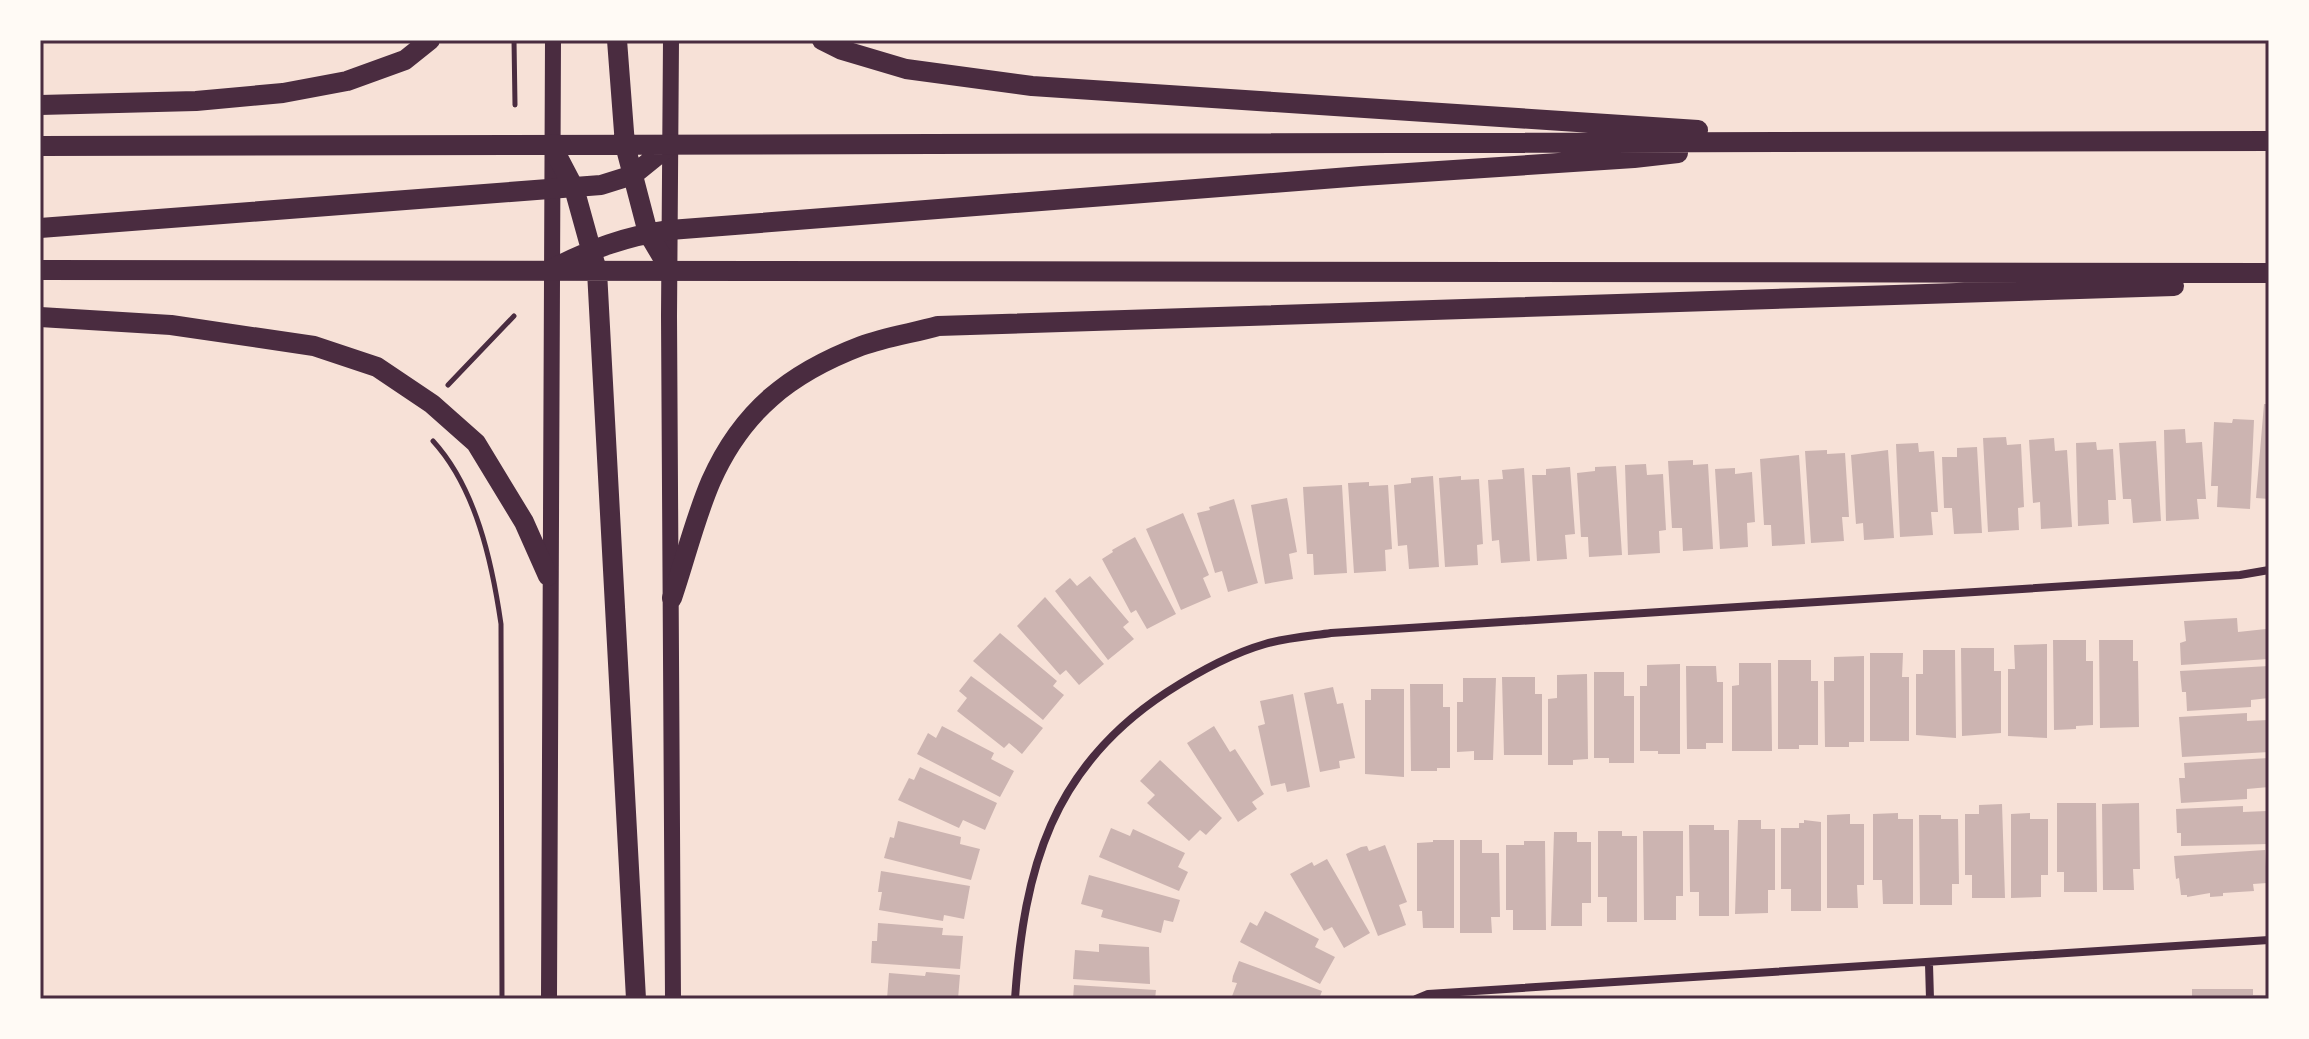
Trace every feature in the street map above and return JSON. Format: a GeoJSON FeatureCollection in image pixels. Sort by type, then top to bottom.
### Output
{"type":"FeatureCollection","features":[{"type":"Feature","properties":{"kind":"main road"},"geometry":{"type":"LineString","coordinates":[[40,105],[196,101],[283,93],[361,76],[405,60],[430,40]]}},
{"type":"Feature","properties":{"kind":"main road"},"geometry":{"type":"LineString","coordinates":[[549,999],[548,576],[553,40]]}},
{"type":"Feature","properties":{"kind":"main road"},"geometry":{"type":"LineString","coordinates":[[617,40],[625,145],[648,233],[670,270]]}},
{"type":"Feature","properties":{"kind":"main road"},"geometry":{"type":"LineString","coordinates":[[671,40],[673,999]]}},
{"type":"Feature","properties":{"kind":"main road"},"geometry":{"type":"LineString","coordinates":[[822,40],[842,50],[906,69],[1032,86],[1878,141]]}},
{"type":"Feature","properties":{"kind":"main road"},"geometry":{"type":"LineString","coordinates":[[40,146],[2269,141]]}},
{"type":"Feature","properties":{"kind":"main road"},"geometry":{"type":"LineString","coordinates":[[550,270],[592,249],[670,230],[1634,158],[1769,142]]}},
{"type":"Feature","properties":{"kind":"main road"},"geometry":{"type":"LineString","coordinates":[[40,228],[601,185],[633,175],[670,145]]}},
{"type":"Feature","properties":{"kind":"main road"},"geometry":{"type":"LineString","coordinates":[[552,146],[574,188],[597,271],[636,999]]}},
{"type":"Feature","properties":{"kind":"main road"},"geometry":{"type":"LineString","coordinates":[[40,270],[2269,273]]}},
{"type":"Feature","properties":{"kind":"main road"},"geometry":{"type":"LineString","coordinates":[[672,598],[711,482],[732,441],[755,410],[801,374],[862,345],[938,326],[2269,283]]}},
{"type":"Feature","properties":{"kind":"main road"},"geometry":{"type":"LineString","coordinates":[[40,317],[186,327],[314,346],[377,367],[432,404],[476,443],[524,522],[548,576]]}},
{"type":"Feature","properties":{"kind":"street"},"geometry":{"type":"LineString","coordinates":[[1015,999],[1019,935],[1034,871],[1055,814],[1088,760],[1145,707],[1202,669],[1265,644],[1331,633],[2240,575],[2269,570]]}},
{"type":"Feature","properties":{"kind":"street"},"geometry":{"type":"LineString","coordinates":[[1416,999],[1428,994],[2269,940]]}},
{"type":"Feature","properties":{"kind":"street"},"geometry":{"type":"LineString","coordinates":[[1929,964],[1930,999]]}},
{"type":"Feature","properties":{"kind":"path"},"geometry":{"type":"LineString","coordinates":[[514,40],[515,105]]}},
{"type":"Feature","properties":{"kind":"path"},"geometry":{"type":"LineString","coordinates":[[444,389],[514,316]]}},
{"type":"Feature","properties":{"kind":"path"},"geometry":{"type":"LineString","coordinates":[[425,434],[436,444],[463,487],[495,580],[501,624],[502,999]]}},
{"type":"Feature","properties":{"kind":"building"},"geometry":{"type":"Polygon","coordinates":[[[2264,404],[2269,404],[2269,499],[2256,498],[2264,404]]]}},
{"type":"Feature","properties":{"kind":"building"},"geometry":{"type":"Polygon","coordinates":[[[2233,419],[2254,420],[2250,509],[2217,507],[2218,486],[2211,486],[2214,422],[2232,423],[2233,419]]]}},
{"type":"Feature","properties":{"kind":"building"},"geometry":{"type":"Polygon","coordinates":[[[2185,429],[2186,443],[2202,442],[2206,499],[2197,499],[2199,519],[2166,521],[2164,430],[2185,429]]]}},
{"type":"Feature","properties":{"kind":"building"},"geometry":{"type":"Polygon","coordinates":[[[2006,437],[2007,445],[2021,444],[2024,507],[2018,508],[2019,530],[1988,532],[1983,438],[2006,437]]]}},
{"type":"Feature","properties":{"kind":"building"},"geometry":{"type":"Polygon","coordinates":[[[2054,438],[2055,451],[2067,450],[2072,527],[2041,529],[2040,502],[2033,503],[2029,440],[2054,438]]]}},
{"type":"Feature","properties":{"kind":"building"},"geometry":{"type":"Polygon","coordinates":[[[2156,441],[2161,521],[2133,523],[2131,499],[2123,499],[2119,443],[2156,441]]]}},
{"type":"Feature","properties":{"kind":"building"},"geometry":{"type":"Polygon","coordinates":[[[2096,442],[2097,450],[2113,449],[2116,500],[2108,500],[2109,524],[2078,526],[2076,443],[2096,442]]]}},
{"type":"Feature","properties":{"kind":"building"},"geometry":{"type":"Polygon","coordinates":[[[1918,443],[1919,452],[1934,451],[1938,512],[1931,512],[1933,535],[1900,537],[1896,444],[1918,443]]]}},
{"type":"Feature","properties":{"kind":"building"},"geometry":{"type":"Polygon","coordinates":[[[1977,447],[1982,533],[1954,534],[1952,508],[1944,508],[1942,457],[1957,457],[1957,448],[1977,447]]]}},
{"type":"Feature","properties":{"kind":"building"},"geometry":{"type":"Polygon","coordinates":[[[1827,450],[1827,454],[1845,453],[1849,517],[1842,517],[1844,541],[1811,543],[1805,451],[1827,450]]]}},
{"type":"Feature","properties":{"kind":"building"},"geometry":{"type":"Polygon","coordinates":[[[1888,450],[1894,538],[1864,540],[1863,523],[1856,524],[1851,455],[1888,450]]]}},
{"type":"Feature","properties":{"kind":"building"},"geometry":{"type":"Polygon","coordinates":[[[1799,455],[1805,544],[1772,546],[1771,525],[1764,525],[1760,459],[1799,455]]]}},
{"type":"Feature","properties":{"kind":"building"},"geometry":{"type":"Polygon","coordinates":[[[1693,460],[1693,465],[1708,464],[1713,549],[1683,551],[1682,528],[1672,528],[1668,461],[1693,460]]]}},
{"type":"Feature","properties":{"kind":"building"},"geometry":{"type":"Polygon","coordinates":[[[1646,464],[1647,475],[1663,474],[1666,530],[1659,531],[1660,553],[1628,555],[1625,465],[1646,464]]]}},
{"type":"Feature","properties":{"kind":"building"},"geometry":{"type":"Polygon","coordinates":[[[1616,466],[1622,555],[1589,557],[1588,537],[1581,537],[1577,473],[1595,471],[1595,467],[1616,466]]]}},
{"type":"Feature","properties":{"kind":"building"},"geometry":{"type":"Polygon","coordinates":[[[1570,467],[1575,534],[1565,535],[1567,559],[1537,561],[1532,475],[1546,475],[1546,469],[1570,467]]]}},
{"type":"Feature","properties":{"kind":"building"},"geometry":{"type":"Polygon","coordinates":[[[1524,468],[1530,561],[1501,563],[1499,540],[1492,541],[1488,480],[1503,479],[1502,470],[1524,468]]]}},
{"type":"Feature","properties":{"kind":"building"},"geometry":{"type":"Polygon","coordinates":[[[1735,468],[1735,474],[1752,472],[1755,522],[1747,523],[1748,547],[1720,549],[1715,469],[1735,468]]]}},
{"type":"Feature","properties":{"kind":"building"},"geometry":{"type":"Polygon","coordinates":[[[1433,476],[1439,567],[1409,569],[1407,545],[1398,546],[1394,485],[1411,483],[1411,478],[1433,476]]]}},
{"type":"Feature","properties":{"kind":"building"},"geometry":{"type":"Polygon","coordinates":[[[1461,476],[1461,480],[1479,479],[1483,544],[1477,545],[1478,565],[1445,567],[1439,478],[1461,476]]]}},
{"type":"Feature","properties":{"kind":"building"},"geometry":{"type":"Polygon","coordinates":[[[1369,482],[1369,486],[1388,485],[1392,549],[1385,550],[1386,571],[1354,573],[1348,483],[1369,482]]]}},
{"type":"Feature","properties":{"kind":"building"},"geometry":{"type":"Polygon","coordinates":[[[1342,485],[1347,573],[1314,575],[1313,554],[1307,554],[1303,487],[1342,485]]]}},
{"type":"Feature","properties":{"kind":"building"},"geometry":{"type":"Polygon","coordinates":[[[1287,498],[1297,552],[1289,554],[1293,579],[1265,584],[1251,505],[1287,498]]]}},
{"type":"Feature","properties":{"kind":"building"},"geometry":{"type":"Polygon","coordinates":[[[1234,499],[1258,583],[1228,592],[1222,571],[1215,573],[1197,513],[1234,499]]]}},
{"type":"Feature","properties":{"kind":"building"},"geometry":{"type":"Polygon","coordinates":[[[1183,513],[1209,575],[1203,578],[1211,597],[1181,610],[1146,529],[1183,513]]]}},
{"type":"Feature","properties":{"kind":"building"},"geometry":{"type":"Polygon","coordinates":[[[1135,537],[1176,614],[1147,629],[1136,610],[1131,613],[1102,559],[1135,537]]]}},
{"type":"Feature","properties":{"kind":"building"},"geometry":{"type":"Polygon","coordinates":[[[1090,576],[1129,622],[1123,627],[1134,639],[1108,660],[1055,591],[1070,578],[1077,586],[1090,576]]]}},
{"type":"Feature","properties":{"kind":"building"},"geometry":{"type":"Polygon","coordinates":[[[1045,597],[1104,664],[1079,685],[1066,670],[1060,675],[1017,626],[1045,597]]]}},
{"type":"Feature","properties":{"kind":"building"},"geometry":{"type":"Polygon","coordinates":[[[2237,618],[2238,632],[2266,629],[2268,659],[2181,665],[2180,643],[2186,641],[2184,621],[2237,618]]]}},
{"type":"Feature","properties":{"kind":"building"},"geometry":{"type":"Polygon","coordinates":[[[1000,633],[1057,681],[1053,686],[1064,695],[1043,720],[973,661],[1000,633]]]}},
{"type":"Feature","properties":{"kind":"building"},"geometry":{"type":"Polygon","coordinates":[[[2053,640],[2086,640],[2086,661],[2093,661],[2093,725],[2054,730],[2053,640]]]}},
{"type":"Feature","properties":{"kind":"building"},"geometry":{"type":"Polygon","coordinates":[[[2099,640],[2133,640],[2133,661],[2138,661],[2139,727],[2100,728],[2099,640]]]}},
{"type":"Feature","properties":{"kind":"building"},"geometry":{"type":"Polygon","coordinates":[[[2047,644],[2047,738],[2008,736],[2008,669],[2015,669],[2014,645],[2047,644]]]}},
{"type":"Feature","properties":{"kind":"building"},"geometry":{"type":"Polygon","coordinates":[[[1961,648],[1994,648],[1994,671],[2001,671],[2001,733],[1962,736],[1961,648]]]}},
{"type":"Feature","properties":{"kind":"building"},"geometry":{"type":"Polygon","coordinates":[[[1923,650],[1955,650],[1956,738],[1916,735],[1916,674],[1923,674],[1923,650]]]}},
{"type":"Feature","properties":{"kind":"building"},"geometry":{"type":"Polygon","coordinates":[[[1870,653],[1903,653],[1902,677],[1909,677],[1909,741],[1870,741],[1870,653]]]}},
{"type":"Feature","properties":{"kind":"building"},"geometry":{"type":"Polygon","coordinates":[[[1864,656],[1864,742],[1849,742],[1849,747],[1825,747],[1824,681],[1834,681],[1834,657],[1864,656]]]}},
{"type":"Feature","properties":{"kind":"building"},"geometry":{"type":"Polygon","coordinates":[[[1778,660],[1811,660],[1811,681],[1818,681],[1818,745],[1778,749],[1778,660]]]}},
{"type":"Feature","properties":{"kind":"building"},"geometry":{"type":"Polygon","coordinates":[[[1739,663],[1771,663],[1772,751],[1732,751],[1732,686],[1739,685],[1739,663]]]}},
{"type":"Feature","properties":{"kind":"building"},"geometry":{"type":"Polygon","coordinates":[[[1680,664],[1680,754],[1640,751],[1640,686],[1647,686],[1647,665],[1680,664]]]}},
{"type":"Feature","properties":{"kind":"building"},"geometry":{"type":"Polygon","coordinates":[[[1686,666],[1716,666],[1717,682],[1723,682],[1723,743],[1706,743],[1706,749],[1687,749],[1686,666]]]}},
{"type":"Feature","properties":{"kind":"building"},"geometry":{"type":"Polygon","coordinates":[[[2269,666],[2269,698],[2251,700],[2251,707],[2187,711],[2180,671],[2269,666]]]}},
{"type":"Feature","properties":{"kind":"building"},"geometry":{"type":"Polygon","coordinates":[[[1594,672],[1624,672],[1624,696],[1634,696],[1634,763],[1609,763],[1609,758],[1594,758],[1594,672]]]}},
{"type":"Feature","properties":{"kind":"building"},"geometry":{"type":"Polygon","coordinates":[[[1587,674],[1588,759],[1573,760],[1573,765],[1548,765],[1548,699],[1557,698],[1557,675],[1587,674]]]}},
{"type":"Feature","properties":{"kind":"building"},"geometry":{"type":"Polygon","coordinates":[[[971,676],[1043,728],[1022,754],[1009,743],[1004,748],[957,711],[967,698],[959,691],[971,676]]]}},
{"type":"Feature","properties":{"kind":"building"},"geometry":{"type":"Polygon","coordinates":[[[1502,677],[1535,677],[1535,694],[1542,694],[1542,755],[1504,755],[1502,677]]]}},
{"type":"Feature","properties":{"kind":"building"},"geometry":{"type":"Polygon","coordinates":[[[1463,678],[1496,678],[1493,760],[1474,760],[1474,751],[1457,752],[1457,702],[1463,702],[1463,678]]]}},
{"type":"Feature","properties":{"kind":"building"},"geometry":{"type":"Polygon","coordinates":[[[1410,684],[1443,684],[1443,707],[1450,707],[1450,768],[1411,771],[1410,684]]]}},
{"type":"Feature","properties":{"kind":"building"},"geometry":{"type":"Polygon","coordinates":[[[1333,687],[1337,704],[1343,703],[1355,758],[1339,761],[1340,768],[1320,772],[1304,693],[1333,687]]]}},
{"type":"Feature","properties":{"kind":"building"},"geometry":{"type":"Polygon","coordinates":[[[1371,689],[1404,689],[1404,777],[1365,774],[1365,700],[1371,700],[1371,689]]]}},
{"type":"Feature","properties":{"kind":"building"},"geometry":{"type":"Polygon","coordinates":[[[1293,694],[1310,787],[1287,792],[1285,783],[1271,786],[1258,726],[1265,724],[1260,701],[1293,694]]]}},
{"type":"Feature","properties":{"kind":"building"},"geometry":{"type":"Polygon","coordinates":[[[2247,713],[2247,721],[2268,720],[2269,752],[2182,757],[2179,717],[2247,713]]]}},
{"type":"Feature","properties":{"kind":"building"},"geometry":{"type":"Polygon","coordinates":[[[942,726],[994,753],[991,759],[1014,771],[1000,797],[917,754],[928,733],[936,738],[942,726]]]}},
{"type":"Feature","properties":{"kind":"building"},"geometry":{"type":"Polygon","coordinates":[[[1214,726],[1230,752],[1235,749],[1264,794],[1252,802],[1257,809],[1238,822],[1187,743],[1214,726]]]}},
{"type":"Feature","properties":{"kind":"building"},"geometry":{"type":"Polygon","coordinates":[[[2269,758],[2269,787],[2247,789],[2247,799],[2181,803],[2179,778],[2185,778],[2184,763],[2269,758]]]}},
{"type":"Feature","properties":{"kind":"building"},"geometry":{"type":"Polygon","coordinates":[[[1160,760],[1222,818],[1206,835],[1200,830],[1189,841],[1147,803],[1155,795],[1140,781],[1160,760]]]}},
{"type":"Feature","properties":{"kind":"building"},"geometry":{"type":"Polygon","coordinates":[[[920,767],[997,803],[985,830],[963,820],[959,828],[898,800],[909,778],[914,780],[920,767]]]}},
{"type":"Feature","properties":{"kind":"building"},"geometry":{"type":"Polygon","coordinates":[[[2057,803],[2096,803],[2097,892],[2064,892],[2064,872],[2057,872],[2057,803]]]}},
{"type":"Feature","properties":{"kind":"building"},"geometry":{"type":"Polygon","coordinates":[[[2139,803],[2140,869],[2133,869],[2134,890],[2103,890],[2102,804],[2139,803]]]}},
{"type":"Feature","properties":{"kind":"building"},"geometry":{"type":"Polygon","coordinates":[[[2002,804],[2005,898],[1972,898],[1972,875],[1965,875],[1965,814],[1979,814],[1979,805],[2002,804]]]}},
{"type":"Feature","properties":{"kind":"building"},"geometry":{"type":"Polygon","coordinates":[[[2243,806],[2243,812],[2267,811],[2269,844],[2181,846],[2176,809],[2243,806]]]}},
{"type":"Feature","properties":{"kind":"building"},"geometry":{"type":"Polygon","coordinates":[[[1898,813],[1898,819],[1913,819],[1913,904],[1883,904],[1882,880],[1873,880],[1873,814],[1898,813]]]}},
{"type":"Feature","properties":{"kind":"building"},"geometry":{"type":"Polygon","coordinates":[[[2030,813],[2030,819],[2048,819],[2048,875],[2041,875],[2041,897],[2011,898],[2011,814],[2030,813]]]}},
{"type":"Feature","properties":{"kind":"building"},"geometry":{"type":"Polygon","coordinates":[[[1850,814],[1850,824],[1864,824],[1864,885],[1857,885],[1858,908],[1827,908],[1827,815],[1850,814]]]}},
{"type":"Feature","properties":{"kind":"building"},"geometry":{"type":"Polygon","coordinates":[[[1919,815],[1958,819],[1959,884],[1952,884],[1952,905],[1920,905],[1919,815]]]}},
{"type":"Feature","properties":{"kind":"building"},"geometry":{"type":"Polygon","coordinates":[[[1738,820],[1761,820],[1761,829],[1775,829],[1775,890],[1768,890],[1768,913],[1735,914],[1738,820]]]}},
{"type":"Feature","properties":{"kind":"building"},"geometry":{"type":"Polygon","coordinates":[[[1804,820],[1821,822],[1821,911],[1791,911],[1791,889],[1781,889],[1781,828],[1799,828],[1799,823],[1804,823],[1804,820]]]}},
{"type":"Feature","properties":{"kind":"building"},"geometry":{"type":"Polygon","coordinates":[[[898,821],[961,837],[960,844],[980,849],[971,880],[884,858],[898,821]]]}},
{"type":"Feature","properties":{"kind":"building"},"geometry":{"type":"Polygon","coordinates":[[[1689,825],[1714,825],[1714,830],[1729,830],[1729,916],[1699,916],[1699,892],[1690,892],[1689,825]]]}},
{"type":"Feature","properties":{"kind":"building"},"geometry":{"type":"Polygon","coordinates":[[[1111,828],[1130,836],[1133,829],[1185,853],[1178,867],[1188,872],[1179,891],[1099,857],[1111,828]]]}},
{"type":"Feature","properties":{"kind":"building"},"geometry":{"type":"Polygon","coordinates":[[[1598,831],[1622,831],[1622,836],[1637,836],[1637,922],[1607,922],[1607,897],[1598,897],[1598,831]]]}},
{"type":"Feature","properties":{"kind":"building"},"geometry":{"type":"Polygon","coordinates":[[[1643,831],[1683,831],[1683,896],[1676,896],[1676,920],[1644,920],[1643,831]]]}},
{"type":"Feature","properties":{"kind":"building"},"geometry":{"type":"Polygon","coordinates":[[[1554,832],[1577,832],[1577,842],[1591,842],[1591,903],[1582,903],[1582,926],[1551,926],[1554,832]]]}},
{"type":"Feature","properties":{"kind":"building"},"geometry":{"type":"Polygon","coordinates":[[[1454,840],[1454,928],[1423,928],[1422,911],[1417,911],[1417,843],[1454,840]]]}},
{"type":"Feature","properties":{"kind":"building"},"geometry":{"type":"Polygon","coordinates":[[[1460,840],[1482,840],[1482,853],[1499,853],[1500,917],[1491,917],[1492,933],[1460,933],[1460,840]]]}},
{"type":"Feature","properties":{"kind":"building"},"geometry":{"type":"Polygon","coordinates":[[[1524,841],[1545,841],[1546,930],[1513,930],[1513,910],[1506,910],[1506,845],[1524,845],[1524,841]]]}},
{"type":"Feature","properties":{"kind":"building"},"geometry":{"type":"Polygon","coordinates":[[[1385,845],[1407,902],[1399,905],[1406,925],[1378,936],[1346,854],[1361,847],[1367,846],[1369,851],[1385,845]]]}},
{"type":"Feature","properties":{"kind":"building"},"geometry":{"type":"Polygon","coordinates":[[[2265,850],[2267,883],[2253,884],[2254,891],[2210,897],[2210,893],[2187,897],[2181,895],[2174,856],[2265,850]]]}},
{"type":"Feature","properties":{"kind":"building"},"geometry":{"type":"Polygon","coordinates":[[[1327,859],[1370,933],[1344,948],[1332,927],[1324,931],[1290,874],[1312,862],[1314,866],[1327,859]]]}},
{"type":"Feature","properties":{"kind":"building"},"geometry":{"type":"Polygon","coordinates":[[[881,871],[970,886],[964,919],[944,915],[943,921],[879,910],[881,871]]]}},
{"type":"Feature","properties":{"kind":"building"},"geometry":{"type":"Polygon","coordinates":[[[1089,875],[1180,900],[1173,922],[1164,920],[1161,933],[1101,917],[1103,910],[1081,904],[1089,875]]]}},
{"type":"Feature","properties":{"kind":"building"},"geometry":{"type":"Polygon","coordinates":[[[1265,911],[1319,939],[1315,947],[1335,957],[1320,984],[1240,942],[1250,922],[1257,926],[1265,911]]]}},
{"type":"Feature","properties":{"kind":"building"},"geometry":{"type":"Polygon","coordinates":[[[878,923],[943,928],[942,935],[963,936],[960,969],[871,963],[872,941],[877,941],[878,923]]]}},
{"type":"Feature","properties":{"kind":"building"},"geometry":{"type":"Polygon","coordinates":[[[1099,944],[1149,947],[1150,984],[1073,979],[1075,950],[1099,952],[1099,944]]]}},
{"type":"Feature","properties":{"kind":"building"},"geometry":{"type":"Polygon","coordinates":[[[1239,961],[1322,991],[1319,999],[1231,999],[1237,983],[1232,982],[1233,976],[1239,961]]]}},
{"type":"Feature","properties":{"kind":"building"},"geometry":{"type":"Polygon","coordinates":[[[926,972],[960,975],[958,999],[887,999],[889,973],[925,976],[926,972]]]}},
{"type":"Feature","properties":{"kind":"building"},"geometry":{"type":"Polygon","coordinates":[[[1074,985],[1156,990],[1155,999],[1073,999],[1074,985]]]}},
{"type":"Feature","properties":{"kind":"building"},"geometry":{"type":"Polygon","coordinates":[[[2192,989],[2253,989],[2253,995],[2269,995],[2269,999],[2192,999],[2192,989]]]}}]}
